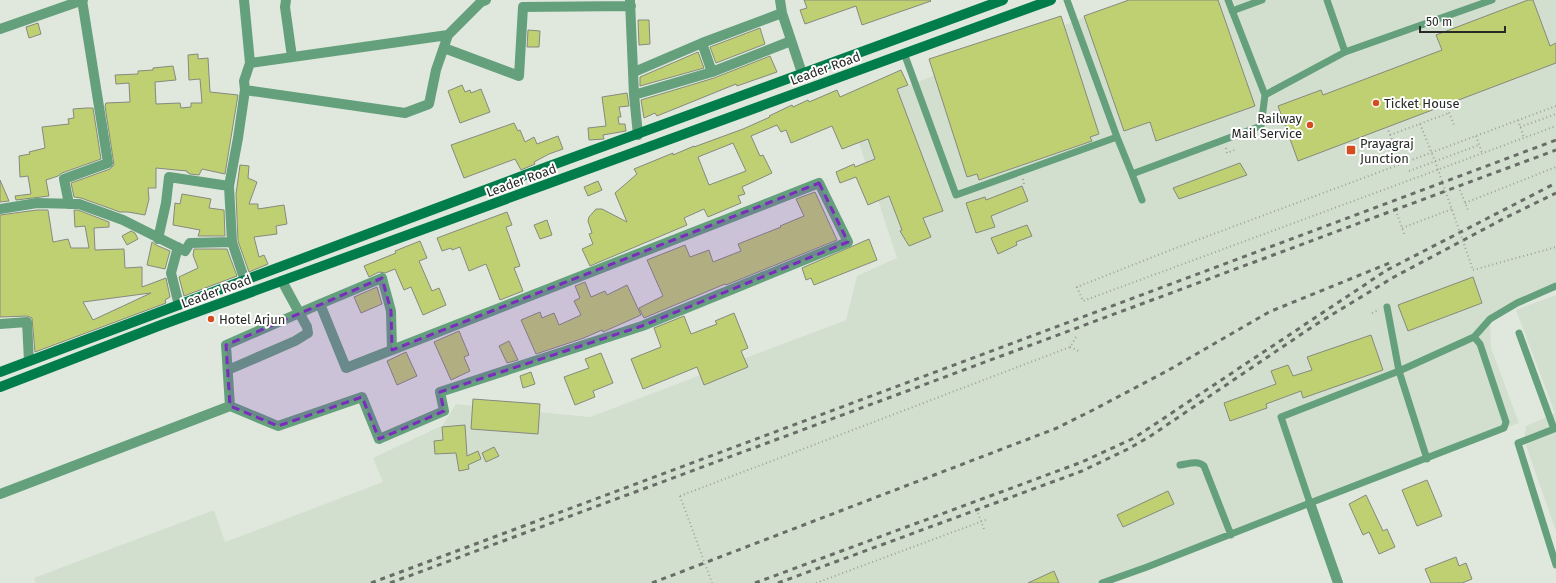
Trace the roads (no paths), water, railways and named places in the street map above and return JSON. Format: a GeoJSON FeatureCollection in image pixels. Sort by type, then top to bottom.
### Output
{"type":"FeatureCollection","features":[{"type":"Feature","properties":{"kind":"main road","name":"Leader Road"},"geometry":{"type":"LineString","coordinates":[[0,372],[525,175],[638,135],[1003,0]]}},
{"type":"Feature","properties":{"kind":"main road","name":"Leader Road"},"geometry":{"type":"LineString","coordinates":[[0,387],[160,324],[282,281],[1051,0]]}},
{"type":"Feature","properties":{"kind":"street"},"geometry":{"type":"LineString","coordinates":[[0,29],[82,0],[108,163],[64,179],[69,204]]}},
{"type":"Feature","properties":{"kind":"street"},"geometry":{"type":"LineString","coordinates":[[244,0],[250,63],[244,81],[245,90],[229,186],[232,242],[245,281]]}},
{"type":"Feature","properties":{"kind":"street"},"geometry":{"type":"LineString","coordinates":[[286,0],[285,7],[292,57]]}},
{"type":"Feature","properties":{"kind":"street"},"geometry":{"type":"LineString","coordinates":[[245,90],[405,113],[429,104],[436,70],[448,35],[481,2],[486,0]]}},
{"type":"Feature","properties":{"kind":"street"},"geometry":{"type":"LineString","coordinates":[[780,0],[782,13],[802,74]]}},
{"type":"Feature","properties":{"kind":"street"},"geometry":{"type":"LineString","coordinates":[[444,48],[519,76],[523,7],[630,3],[634,95],[638,135]]}},
{"type":"Feature","properties":{"kind":"street"},"geometry":{"type":"LineString","coordinates":[[634,72],[702,43],[782,13]]}},
{"type":"Feature","properties":{"kind":"street"},"geometry":{"type":"LineString","coordinates":[[250,63],[448,35]]}},
{"type":"Feature","properties":{"kind":"street"},"geometry":{"type":"LineString","coordinates":[[634,95],[712,72],[791,41]]}},
{"type":"Feature","properties":{"kind":"street"},"geometry":{"type":"LineString","coordinates":[[702,43],[712,72]]}},
{"type":"Feature","properties":{"kind":"street"},"geometry":{"type":"LineString","coordinates":[[158,239],[166,203],[169,178],[229,186]]}},
{"type":"Feature","properties":{"kind":"street"},"geometry":{"type":"LineString","coordinates":[[0,494],[230,406],[278,426],[362,397],[379,439],[444,411],[440,392],[642,326],[848,242],[818,183],[346,368],[320,304]]}},
{"type":"Feature","properties":{"kind":"street"},"geometry":{"type":"LineString","coordinates":[[0,209],[37,203],[78,204],[123,220],[158,239],[185,251],[190,243],[232,242]]}},
{"type":"Feature","properties":{"kind":"street"},"geometry":{"type":"LineString","coordinates":[[178,247],[171,273],[179,305]]}},
{"type":"Feature","properties":{"kind":"street"},"geometry":{"type":"LineString","coordinates":[[230,406],[226,346],[382,278],[391,311],[392,350]]}},
{"type":"Feature","properties":{"kind":"street"},"geometry":{"type":"LineString","coordinates":[[228,370],[295,341],[308,333],[307,327],[282,281]]}},
{"type":"Feature","properties":{"kind":"street"},"geometry":{"type":"LineString","coordinates":[[0,324],[27,322],[29,361]]}},
{"type":"Feature","properties":{"kind":"street"},"geometry":{"type":"LineString","coordinates":[[1310,502],[1338,583]]}},
{"type":"Feature","properties":{"kind":"lane"},"geometry":{"type":"LineString","coordinates":[[1067,0],[1117,137],[1142,200]]}},
{"type":"Feature","properties":{"kind":"lane"},"geometry":{"type":"LineString","coordinates":[[1132,174],[1261,126],[1265,95],[1228,0]]}},
{"type":"Feature","properties":{"kind":"lane"},"geometry":{"type":"LineString","coordinates":[[1232,11],[1262,0]]}},
{"type":"Feature","properties":{"kind":"lane"},"geometry":{"type":"LineString","coordinates":[[1327,0],[1345,52]]}},
{"type":"Feature","properties":{"kind":"lane"},"geometry":{"type":"LineString","coordinates":[[1265,95],[1345,52],[1492,0]]}},
{"type":"Feature","properties":{"kind":"lane"},"geometry":{"type":"LineString","coordinates":[[904,53],[956,195],[1117,137]]}},
{"type":"Feature","properties":{"kind":"lane"},"geometry":{"type":"LineString","coordinates":[[1310,502],[1281,417],[1399,371],[1474,337],[1490,319],[1517,303],[1556,286]]}},
{"type":"Feature","properties":{"kind":"lane"},"geometry":{"type":"LineString","coordinates":[[1387,307],[1399,371],[1428,459]]}},
{"type":"Feature","properties":{"kind":"lane"},"geometry":{"type":"LineString","coordinates":[[1519,332],[1554,429],[1518,443],[1556,565]]}},
{"type":"Feature","properties":{"kind":"lane"},"geometry":{"type":"LineString","coordinates":[[1102,583],[1231,535],[1310,502],[1428,459],[1504,428],[1506,422],[1480,344],[1474,337]]}},
{"type":"Feature","properties":{"kind":"lane"},"geometry":{"type":"LineString","coordinates":[[1180,465],[1197,462],[1204,466],[1231,535]]}},
{"type":"Feature","properties":{"kind":"railway"},"geometry":{"type":"LineString","coordinates":[[371,583],[1556,140]]}},
{"type":"Feature","properties":{"kind":"railway"},"geometry":{"type":"LineString","coordinates":[[390,583],[1556,150]]}},
{"type":"Feature","properties":{"kind":"railway"},"geometry":{"type":"LineString","coordinates":[[755,583],[1082,462],[1134,438],[1387,270],[1556,183]]}},
{"type":"Feature","properties":{"kind":"railway"},"geometry":{"type":"LineString","coordinates":[[778,583],[1082,471],[1128,449],[1149,437],[1315,325],[1394,277],[1505,218],[1556,193]]}},
{"type":"Feature","properties":{"kind":"railway"},"geometry":{"type":"LineString","coordinates":[[652,583],[1057,428],[1167,371],[1269,312],[1392,262]]}},
{"type":"Feature","properties":{"kind":"place","name":"Ticket House"},"geometry":{"type":"Point","coordinates":[1376,103]}},
{"type":"Feature","properties":{"kind":"place","name":"Railway Mail Service"},"geometry":{"type":"Point","coordinates":[1310,125]}},
{"type":"Feature","properties":{"kind":"place","name":"Prayagraj Junction"},"geometry":{"type":"Point","coordinates":[1351,150]}},
{"type":"Feature","properties":{"kind":"place","name":"Hotel Arjun"},"geometry":{"type":"Point","coordinates":[211,319]}}]}
